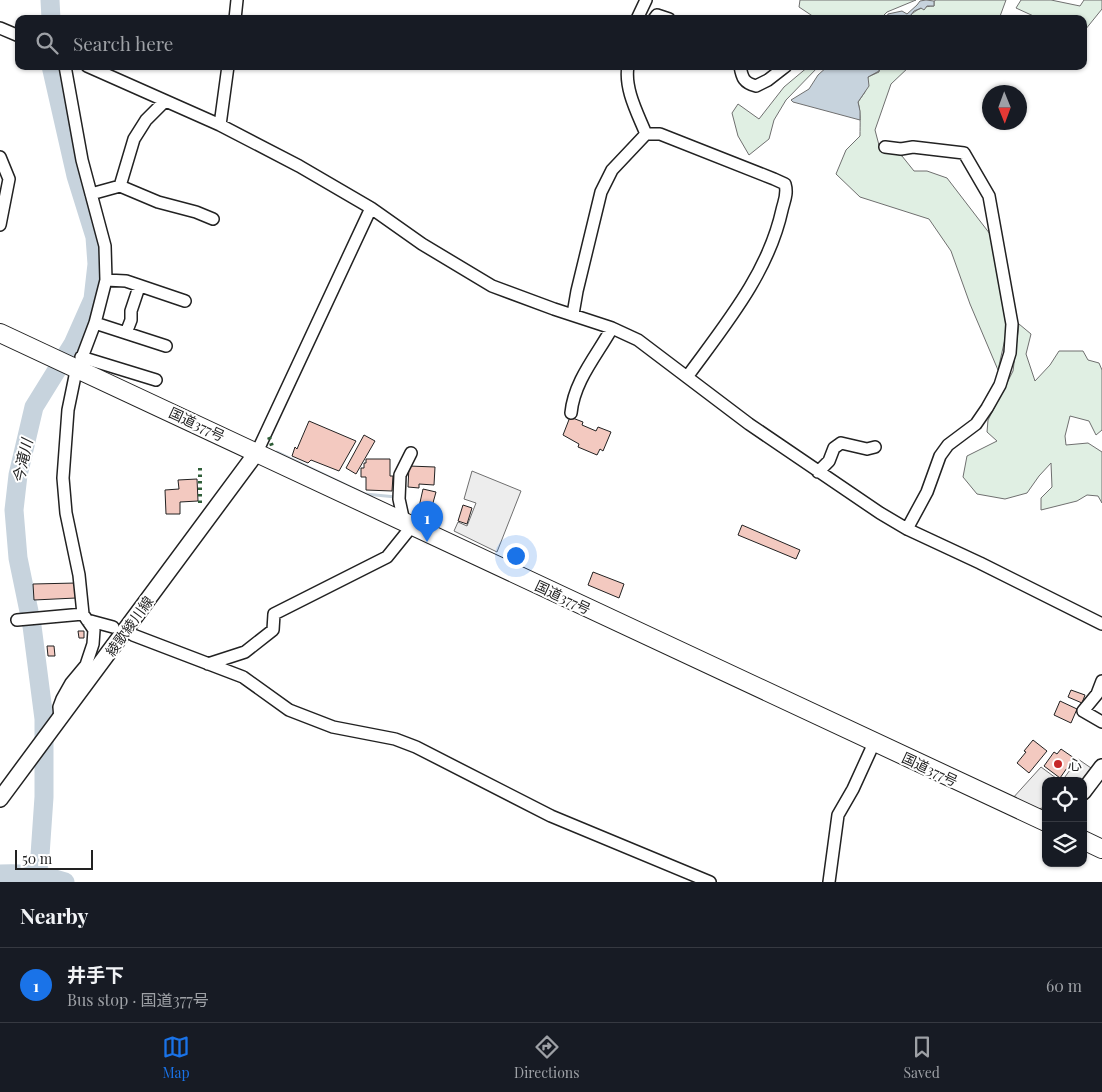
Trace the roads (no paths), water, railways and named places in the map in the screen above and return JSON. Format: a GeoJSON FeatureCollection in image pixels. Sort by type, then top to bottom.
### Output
{"type":"FeatureCollection","features":[{"type":"Feature","properties":{"kind":"highway","name":"国道377号"},"geometry":{"type":"LineString","coordinates":[[0,333],[69,361],[408,524],[1042,820]]}},
{"type":"Feature","properties":{"kind":"highway"},"geometry":{"type":"LineString","coordinates":[[1087,842],[1102,849]]}},
{"type":"Feature","properties":{"kind":"main road","name":"綾歌綾川線"},"geometry":{"type":"LineString","coordinates":[[0,799],[257,452]]}},
{"type":"Feature","properties":{"kind":"main road"},"geometry":{"type":"LineString","coordinates":[[1087,787],[1102,767]]}},
{"type":"Feature","properties":{"kind":"street"},"geometry":{"type":"LineString","coordinates":[[235,15],[237,0]]}},
{"type":"Feature","properties":{"kind":"street"},"geometry":{"type":"LineString","coordinates":[[639,15],[646,0]]}},
{"type":"Feature","properties":{"kind":"street"},"geometry":{"type":"LineString","coordinates":[[0,28],[15,34]]}},
{"type":"Feature","properties":{"kind":"street"},"geometry":{"type":"LineString","coordinates":[[58,722],[62,698],[71,683],[86,665],[93,644],[94,630],[85,617],[79,575],[66,513],[63,478],[68,410],[69,361],[95,324],[106,280],[105,246],[82,160],[66,70]]}},
{"type":"Feature","properties":{"kind":"street"},"geometry":{"type":"LineString","coordinates":[[96,70],[220,126],[299,166],[372,208],[422,244],[492,286],[612,328],[638,340],[749,424],[880,513],[907,529],[1102,624]]}},
{"type":"Feature","properties":{"kind":"street"},"geometry":{"type":"LineString","coordinates":[[220,126],[227,70]]}},
{"type":"Feature","properties":{"kind":"street"},"geometry":{"type":"LineString","coordinates":[[627,70],[632,98],[646,134]]}},
{"type":"Feature","properties":{"kind":"street"},"geometry":{"type":"LineString","coordinates":[[741,70],[742,78],[747,83],[756,86],[781,70]]}},
{"type":"Feature","properties":{"kind":"street"},"geometry":{"type":"LineString","coordinates":[[120,186],[134,139],[146,120],[165,101]]}},
{"type":"Feature","properties":{"kind":"street"},"geometry":{"type":"LineString","coordinates":[[573,314],[601,192],[612,170],[646,134],[660,134],[785,184],[787,191],[778,230],[771,249],[751,286],[687,377]]}},
{"type":"Feature","properties":{"kind":"street"},"geometry":{"type":"LineString","coordinates":[[885,147],[901,149],[913,147],[964,153],[988,196],[1012,324],[1010,353],[1000,386],[976,424],[948,445],[940,456],[926,492],[907,529]]}},
{"type":"Feature","properties":{"kind":"street"},"geometry":{"type":"LineString","coordinates":[[0,158],[8,179],[0,225]]}},
{"type":"Feature","properties":{"kind":"street"},"geometry":{"type":"LineString","coordinates":[[92,194],[120,186],[158,202],[196,212],[213,219]]}},
{"type":"Feature","properties":{"kind":"street"},"geometry":{"type":"LineString","coordinates":[[257,452],[372,208]]}},
{"type":"Feature","properties":{"kind":"street"},"geometry":{"type":"LineString","coordinates":[[106,280],[126,281],[139,287],[185,301]]}},
{"type":"Feature","properties":{"kind":"street"},"geometry":{"type":"LineString","coordinates":[[126,333],[130,320],[130,311],[139,287]]}},
{"type":"Feature","properties":{"kind":"street"},"geometry":{"type":"LineString","coordinates":[[95,324],[166,346]]}},
{"type":"Feature","properties":{"kind":"street"},"geometry":{"type":"LineString","coordinates":[[571,414],[584,373],[601,349],[612,328]]}},
{"type":"Feature","properties":{"kind":"street"},"geometry":{"type":"LineString","coordinates":[[69,361],[156,380]]}},
{"type":"Feature","properties":{"kind":"street"},"geometry":{"type":"LineString","coordinates":[[818,472],[829,461],[834,448],[841,443],[867,449],[875,447]]}},
{"type":"Feature","properties":{"kind":"street"},"geometry":{"type":"LineString","coordinates":[[208,664],[245,652],[273,630],[274,614],[387,556],[408,524],[400,499],[400,475],[411,453]]}},
{"type":"Feature","properties":{"kind":"street"},"geometry":{"type":"LineString","coordinates":[[17,620],[41,616],[85,617],[113,626]]}},
{"type":"Feature","properties":{"kind":"street"},"geometry":{"type":"LineString","coordinates":[[133,636],[243,677],[289,710],[333,726],[402,742],[551,816],[710,882]]}},
{"type":"Feature","properties":{"kind":"street"},"geometry":{"type":"LineString","coordinates":[[1102,681],[1097,694],[1084,711],[1102,722]]}},
{"type":"Feature","properties":{"kind":"street"},"geometry":{"type":"LineString","coordinates":[[829,882],[838,814],[853,789],[874,743]]}},
{"type":"Feature","properties":{"kind":"waterway","name":"今滝川"},"geometry":{"type":"LineString","coordinates":[[50,0],[51,15]]}},
{"type":"Feature","properties":{"kind":"waterway","name":"今滝川"},"geometry":{"type":"LineString","coordinates":[[37,875],[44,797],[44,719],[32,626],[18,558],[14,510],[18,475],[34,407],[73,344],[93,299],[97,264],[95,237],[76,176],[52,70]]}},
{"type":"Feature","properties":{"kind":"waterway"},"geometry":{"type":"LineString","coordinates":[[277,452],[365,494],[396,497]]}},
{"type":"Feature","properties":{"kind":"waterway"},"geometry":{"type":"LineString","coordinates":[[0,874],[49,877],[65,882]]}},
{"type":"Feature","properties":{"kind":"place","name":"井手下"},"geometry":{"type":"Point","coordinates":[427,542]}},
{"type":"Feature","properties":{"kind":"place","name":"心"},"geometry":{"type":"Point","coordinates":[1058,764]}}]}
